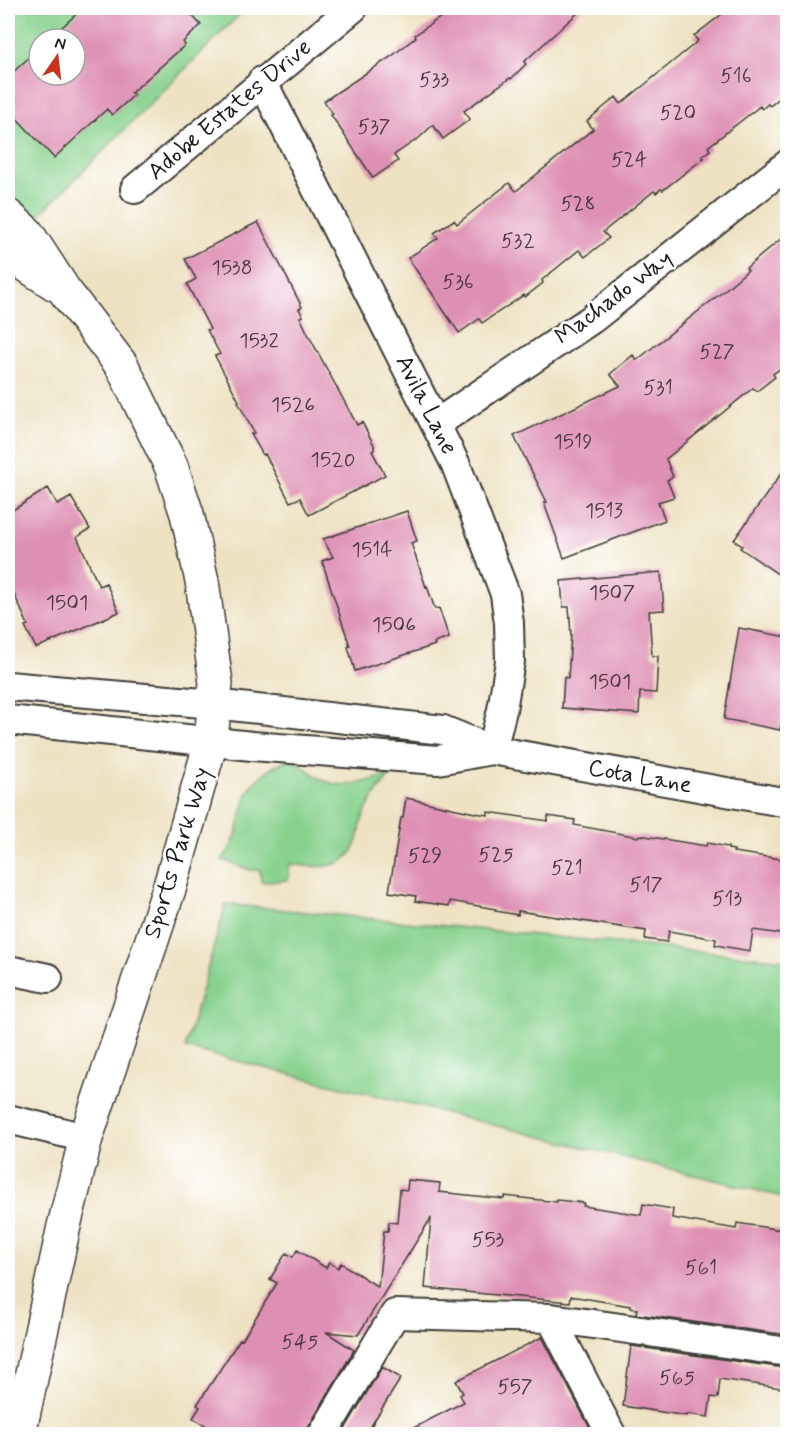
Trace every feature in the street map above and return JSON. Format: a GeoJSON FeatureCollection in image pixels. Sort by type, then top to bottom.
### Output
{"type":"FeatureCollection","features":[{"type":"Feature","properties":{"kind":"street","name":"Adobe Estates Drive"},"geometry":{"type":"LineString","coordinates":[[135,189],[262,81],[353,8]]}},
{"type":"Feature","properties":{"kind":"street","name":"Avila Lane"},"geometry":{"type":"LineString","coordinates":[[262,81],[456,465],[505,594],[509,623],[510,661],[502,710],[492,750]]}},
{"type":"Feature","properties":{"kind":"street","name":"Machado Way"},"geometry":{"type":"LineString","coordinates":[[436,424],[592,319],[788,164]]}},
{"type":"Feature","properties":{"kind":"street","name":"Sports Park Way"},"geometry":{"type":"LineString","coordinates":[[8,216],[27,233],[64,290],[122,366],[171,466],[187,514],[202,581],[216,683],[211,742],[170,886],[86,1138],[64,1226],[19,1434]]}},
{"type":"Feature","properties":{"kind":"street","name":"Sports Park Way"},"geometry":{"type":"LineString","coordinates":[[8,254],[64,290]]}},
{"type":"Feature","properties":{"kind":"street","name":"Cota Lane"},"geometry":{"type":"LineString","coordinates":[[8,686],[214,704],[443,730],[492,750],[788,803]]}},
{"type":"Feature","properties":{"kind":"street","name":"Cota Lane"},"geometry":{"type":"LineString","coordinates":[[8,720],[62,724],[211,742],[438,760],[492,750]]}},
{"type":"Feature","properties":{"kind":"street"},"geometry":{"type":"LineString","coordinates":[[8,970],[48,978]]}},
{"type":"Feature","properties":{"kind":"street"},"geometry":{"type":"LineString","coordinates":[[8,1119],[86,1138]]}},
{"type":"Feature","properties":{"kind":"street"},"geometry":{"type":"LineString","coordinates":[[323,1434],[395,1314],[551,1318],[788,1352]]}},
{"type":"Feature","properties":{"kind":"street"},"geometry":{"type":"LineString","coordinates":[[551,1318],[611,1434]]}},
{"type":"Feature","properties":{"kind":"green space"},"geometry":{"type":"Polygon","coordinates":[[[8,8],[246,8],[8,246],[8,8]]]}},
{"type":"Feature","properties":{"kind":"green space"},"geometry":{"type":"Polygon","coordinates":[[[287,759],[300,764],[319,778],[337,784],[355,784],[391,774],[369,805],[362,820],[358,840],[347,858],[330,866],[290,864],[288,880],[261,882],[260,870],[250,870],[222,860],[235,837],[243,806],[252,785],[287,759]]]}},
{"type":"Feature","properties":{"kind":"green space"},"geometry":{"type":"Polygon","coordinates":[[[226,904],[787,960],[787,1198],[185,1048],[226,904]]]}},
{"type":"Feature","properties":{"kind":"building"},"geometry":{"type":"Polygon","coordinates":[[[83,8],[185,8],[201,25],[183,42],[185,45],[131,93],[134,95],[112,115],[107,109],[54,158],[8,109],[8,77],[27,59],[27,87],[87,87],[87,27],[62,27],[83,8]]]}},
{"type":"Feature","properties":{"kind":"building"},"geometry":{"type":"Polygon","coordinates":[[[454,8],[583,8],[524,62],[526,64],[511,79],[464,111],[470,119],[443,139],[433,125],[394,155],[398,161],[373,178],[324,101],[392,56],[416,37],[415,35],[454,8]]]}},
{"type":"Feature","properties":{"kind":"building"},"geometry":{"type":"Polygon","coordinates":[[[730,8],[788,8],[788,91],[770,106],[768,104],[762,109],[760,106],[708,147],[710,150],[702,156],[704,158],[663,190],[656,193],[654,191],[603,232],[609,238],[585,257],[579,250],[525,297],[524,295],[482,323],[479,319],[459,333],[408,258],[438,238],[434,233],[454,220],[457,224],[509,183],[516,191],[593,129],[587,121],[616,97],[621,104],[698,41],[694,36],[730,8]]]}},
{"type":"Feature","properties":{"kind":"building"},"geometry":{"type":"Polygon","coordinates":[[[258,222],[302,307],[299,309],[303,316],[300,317],[308,334],[357,425],[362,422],[374,445],[372,451],[385,475],[309,515],[300,498],[290,502],[265,454],[263,455],[251,434],[254,433],[215,356],[220,354],[207,330],[210,329],[187,284],[196,279],[185,259],[258,222]]]}},
{"type":"Feature","properties":{"kind":"building"},"geometry":{"type":"Polygon","coordinates":[[[788,233],[788,363],[773,374],[775,377],[757,391],[753,388],[666,459],[673,477],[667,480],[674,497],[658,502],[665,520],[564,558],[544,503],[547,502],[514,436],[620,386],[610,374],[633,355],[637,360],[720,294],[748,270],[746,268],[788,233]]]}},
{"type":"Feature","properties":{"kind":"building"},"geometry":{"type":"Polygon","coordinates":[[[788,464],[788,581],[740,548],[742,546],[734,540],[788,464]]]}},
{"type":"Feature","properties":{"kind":"building"},"geometry":{"type":"Polygon","coordinates":[[[48,488],[58,505],[71,497],[90,529],[77,537],[99,586],[106,583],[119,612],[36,648],[8,580],[8,513],[48,488]]]}},
{"type":"Feature","properties":{"kind":"building"},"geometry":{"type":"Polygon","coordinates":[[[407,511],[417,541],[411,543],[426,587],[435,609],[439,608],[449,638],[434,643],[435,645],[355,671],[348,647],[350,646],[322,561],[333,557],[323,539],[407,511]]]}},
{"type":"Feature","properties":{"kind":"building"},"geometry":{"type":"Polygon","coordinates":[[[661,572],[664,610],[649,611],[652,656],[658,656],[656,693],[640,692],[639,714],[562,708],[564,677],[568,678],[571,635],[569,607],[563,607],[561,581],[661,572]]]}},
{"type":"Feature","properties":{"kind":"building"},"geometry":{"type":"Polygon","coordinates":[[[739,628],[788,637],[788,686],[780,730],[724,719],[739,628]]]}},
{"type":"Feature","properties":{"kind":"building"},"geometry":{"type":"Polygon","coordinates":[[[406,798],[488,815],[488,812],[548,821],[548,816],[575,820],[574,825],[638,837],[639,835],[706,846],[707,843],[728,847],[734,850],[733,852],[788,860],[788,935],[753,930],[750,951],[715,945],[716,939],[669,931],[667,942],[645,939],[646,931],[518,911],[518,915],[450,901],[449,906],[415,901],[416,896],[389,892],[406,798]]]}},
{"type":"Feature","properties":{"kind":"building"},"geometry":{"type":"Polygon","coordinates":[[[408,1180],[440,1183],[439,1192],[504,1199],[505,1196],[584,1203],[583,1206],[641,1215],[643,1204],[673,1209],[672,1218],[736,1229],[737,1223],[788,1231],[788,1335],[636,1314],[637,1309],[630,1308],[630,1306],[571,1296],[570,1302],[425,1288],[431,1218],[358,1335],[326,1332],[354,1350],[309,1426],[307,1434],[220,1434],[193,1418],[200,1407],[197,1405],[240,1339],[242,1340],[277,1283],[270,1279],[286,1253],[293,1257],[297,1250],[326,1268],[329,1262],[338,1268],[341,1263],[378,1287],[384,1231],[388,1231],[389,1222],[397,1223],[400,1189],[407,1190],[408,1180]]]}},
{"type":"Feature","properties":{"kind":"building"},"geometry":{"type":"Polygon","coordinates":[[[542,1337],[593,1434],[402,1434],[464,1402],[460,1395],[463,1393],[456,1381],[542,1337]]]}},
{"type":"Feature","properties":{"kind":"building"},"geometry":{"type":"Polygon","coordinates":[[[631,1346],[784,1368],[781,1388],[720,1379],[718,1398],[711,1397],[708,1417],[623,1406],[631,1346]]]}},
{"type":"Feature","properties":{"kind":"building"},"geometry":{"type":"Polygon","coordinates":[[[382,1367],[401,1378],[366,1434],[342,1434],[382,1367]]]}}]}
